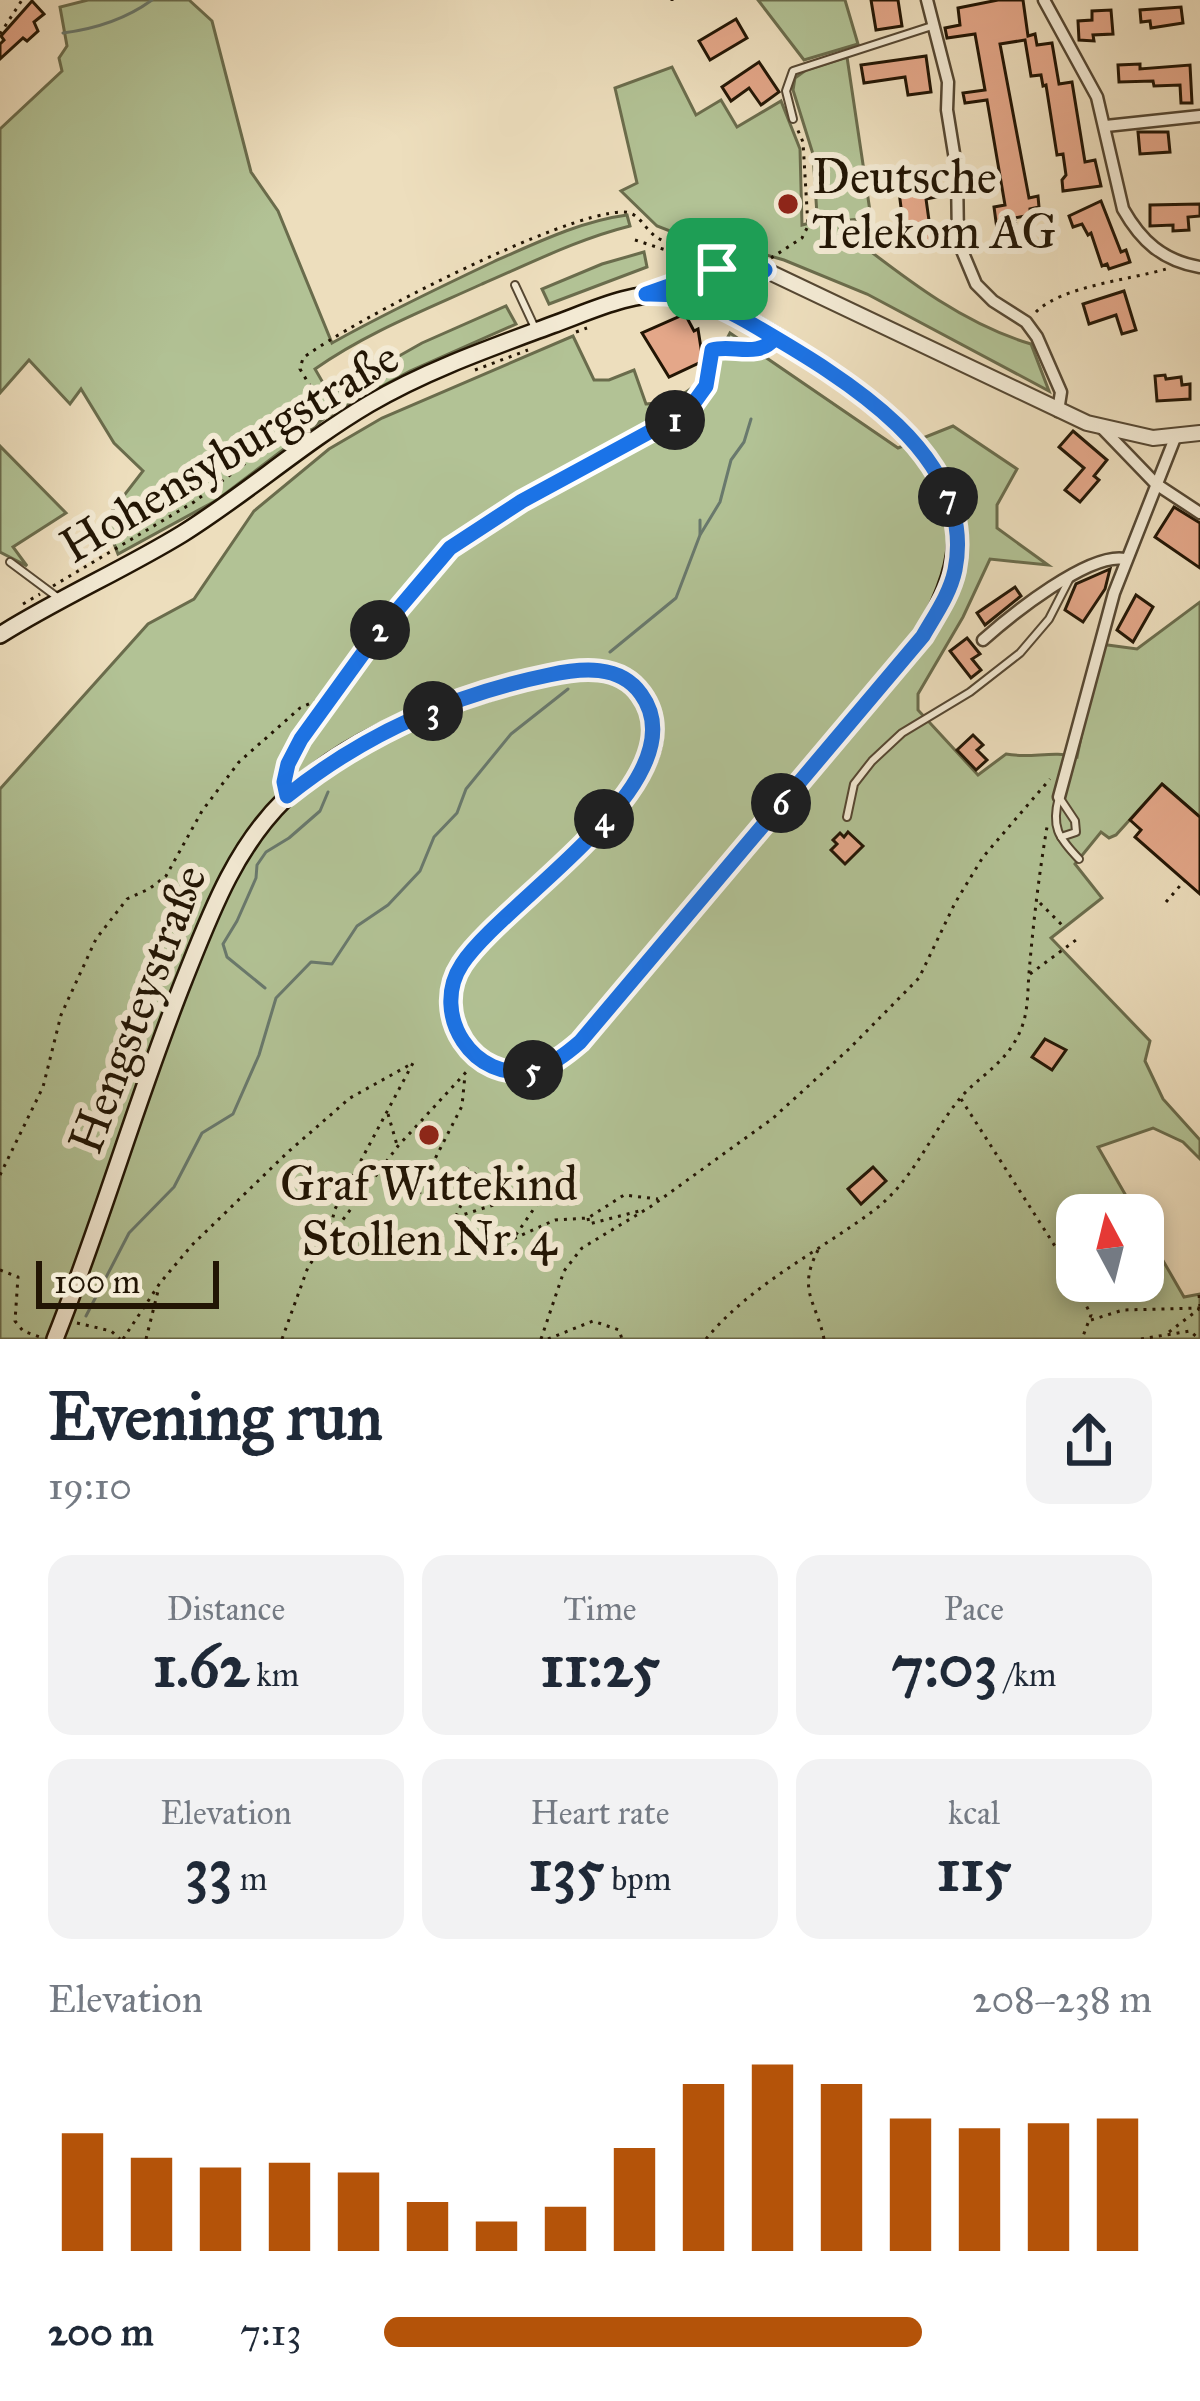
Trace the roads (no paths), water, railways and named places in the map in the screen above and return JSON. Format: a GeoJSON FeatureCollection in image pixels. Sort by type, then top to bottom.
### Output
{"type":"FeatureCollection","features":[{"type":"Feature","properties":{"kind":"main road","name":"Hohensyburgstraße"},"geometry":{"type":"LineString","coordinates":[[0,635],[54,594],[209,517],[370,404],[428,375],[646,294],[674,293],[720,306],[775,338],[890,420]]}},
{"type":"Feature","properties":{"kind":"main road","name":"Hengsteystraße"},"geometry":{"type":"LineString","coordinates":[[56,1339],[166,1024],[215,902],[261,826],[287,796],[357,745],[466,698],[584,668],[606,671],[638,689],[654,731],[636,784],[461,964],[450,998],[451,1015],[465,1046],[492,1068],[532,1070],[565,1054],[923,636],[947,593],[957,550],[946,490],[920,447],[890,420]]}},
{"type":"Feature","properties":{"kind":"street"},"geometry":{"type":"LineString","coordinates":[[1044,0],[1084,70],[1106,126],[1123,209],[1132,225],[1154,249],[1200,267]]}},
{"type":"Feature","properties":{"kind":"street"},"geometry":{"type":"LineString","coordinates":[[930,1],[948,82],[958,241],[976,284],[1026,322],[1037,337],[1061,392],[1058,411]]}},
{"type":"Feature","properties":{"kind":"street"},"geometry":{"type":"LineString","coordinates":[[1106,126],[1200,116]]}},
{"type":"Feature","properties":{"kind":"street"},"geometry":{"type":"LineString","coordinates":[[646,294],[717,269],[758,269],[1102,428],[1136,436],[1200,433]]}},
{"type":"Feature","properties":{"kind":"street"},"geometry":{"type":"LineString","coordinates":[[720,306],[730,277],[758,269]]}},
{"type":"Feature","properties":{"kind":"street"},"geometry":{"type":"LineString","coordinates":[[1102,428],[1156,484],[1200,513]]}},
{"type":"Feature","properties":{"kind":"street"},"geometry":{"type":"LineString","coordinates":[[1059,796],[1126,560],[1175,437]]}},
{"type":"Feature","properties":{"kind":"street"},"geometry":{"type":"LineString","coordinates":[[983,640],[1071,576],[1105,559],[1126,560]]}},
{"type":"Feature","properties":{"kind":"lane"},"geometry":{"type":"LineString","coordinates":[[793,119],[786,91],[793,71],[932,26]]}},
{"type":"Feature","properties":{"kind":"lane"},"geometry":{"type":"LineString","coordinates":[[515,285],[537,338]]}},
{"type":"Feature","properties":{"kind":"lane"},"geometry":{"type":"LineString","coordinates":[[540,491],[688,411],[706,386],[712,350],[762,349],[775,338]]}},
{"type":"Feature","properties":{"kind":"lane"},"geometry":{"type":"LineString","coordinates":[[10,562],[54,594]]}},
{"type":"Feature","properties":{"kind":"lane"},"geometry":{"type":"LineString","coordinates":[[847,817],[854,784],[872,761],[902,733],[970,692],[1020,653],[1049,619],[1071,576]]}},
{"type":"Feature","properties":{"kind":"lane"},"geometry":{"type":"LineString","coordinates":[[1059,796],[1057,836],[1079,859]]}},
{"type":"Feature","properties":{"kind":"lane"},"geometry":{"type":"LineString","coordinates":[[1057,836],[1076,832],[1076,820],[1059,796]]}},
{"type":"Feature","properties":{"kind":"waterway"},"geometry":{"type":"LineString","coordinates":[[63,33],[109,22],[152,0]]}},
{"type":"Feature","properties":{"kind":"waterway"},"geometry":{"type":"LineString","coordinates":[[610,652],[676,598],[751,419]]}},
{"type":"Feature","properties":{"kind":"waterway"},"geometry":{"type":"LineString","coordinates":[[700,520],[700,534]]}},
{"type":"Feature","properties":{"kind":"waterway"},"geometry":{"type":"LineString","coordinates":[[86,1316],[129,1233],[174,1187],[202,1133],[233,1114],[259,1055],[276,998],[311,962],[332,964],[357,926],[388,905],[420,871],[434,837],[457,813],[466,789],[511,734],[568,689]]}},
{"type":"Feature","properties":{"kind":"waterway"},"geometry":{"type":"LineString","coordinates":[[265,988],[227,957],[223,944],[256,878],[257,865],[266,852],[320,811],[328,792]]}},
{"type":"Feature","properties":{"kind":"place","name":"Deutsche Telekom AG"},"geometry":{"type":"Point","coordinates":[788,204]}},
{"type":"Feature","properties":{"kind":"place","name":"Graf Wittekind Stollen Nr. 4"},"geometry":{"type":"Point","coordinates":[429,1135]}}]}
